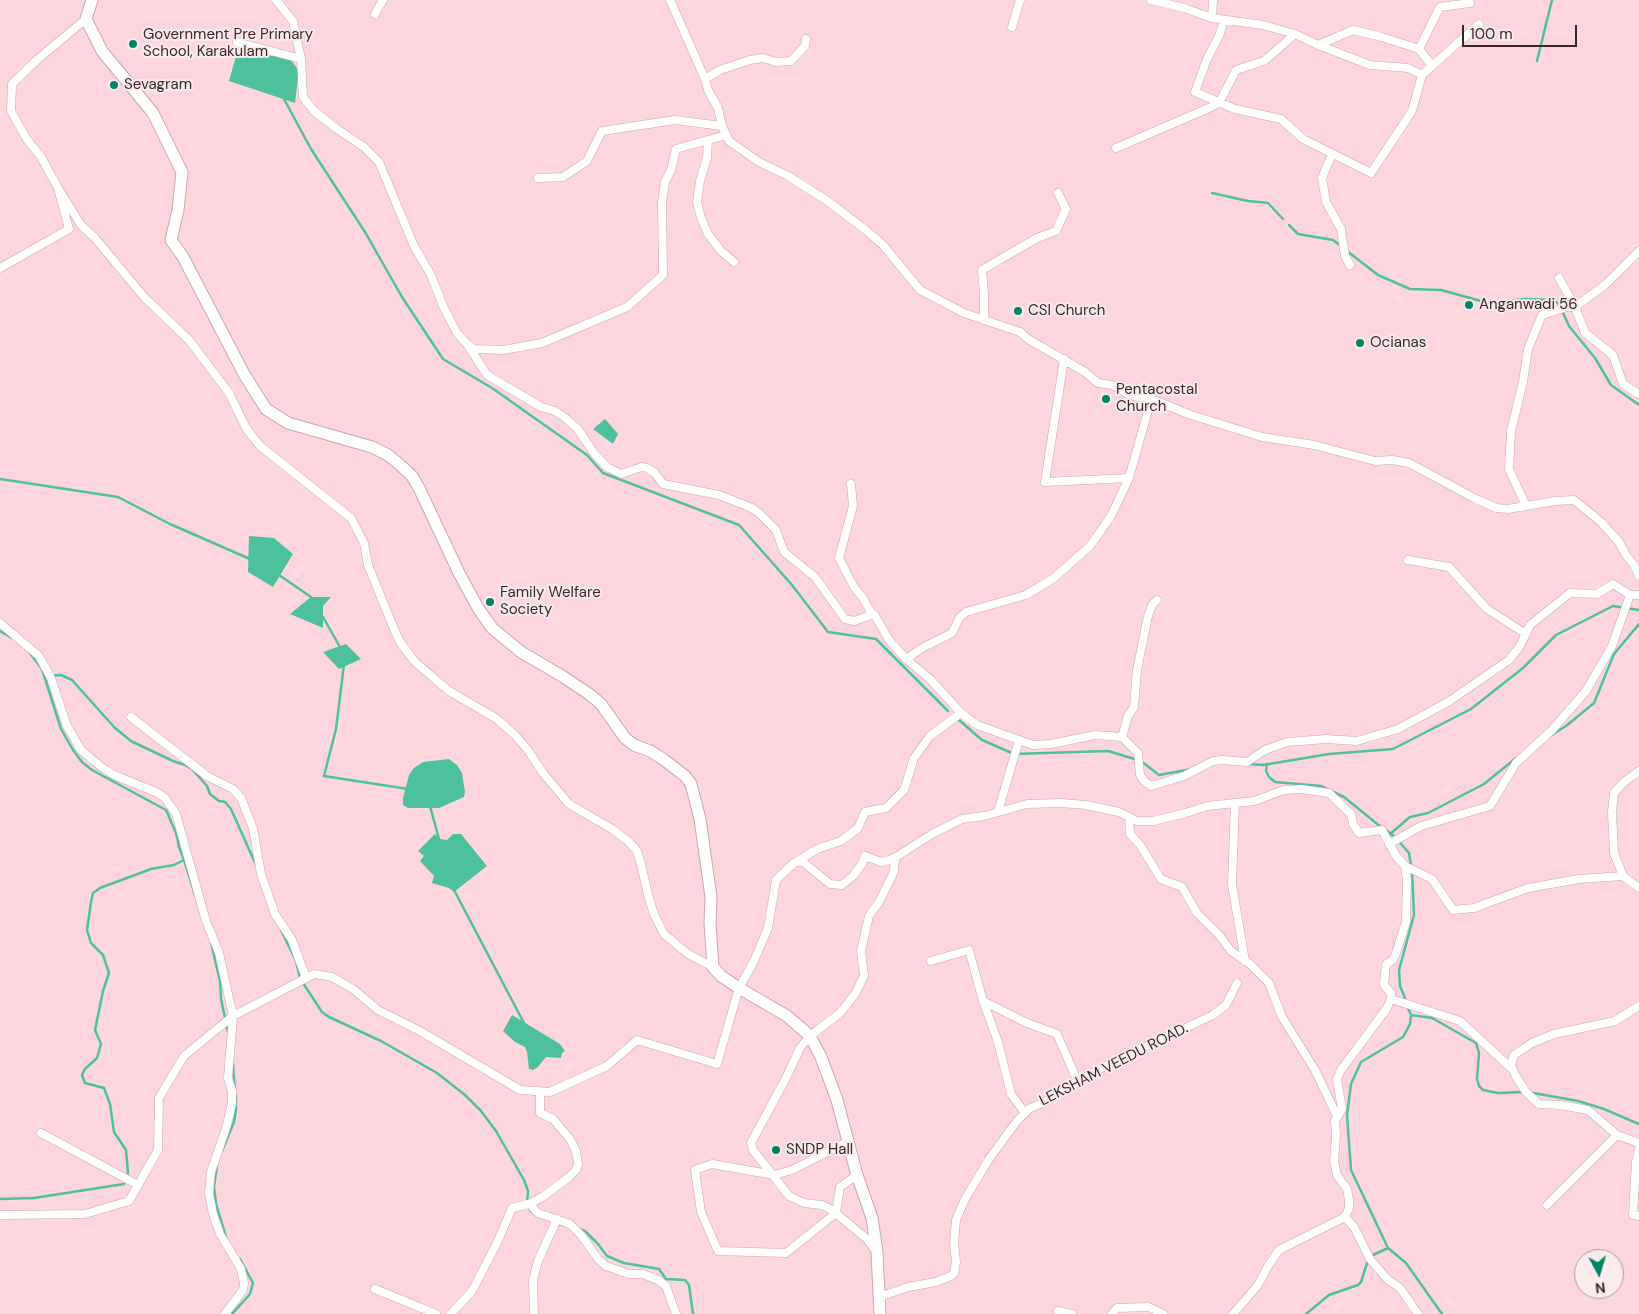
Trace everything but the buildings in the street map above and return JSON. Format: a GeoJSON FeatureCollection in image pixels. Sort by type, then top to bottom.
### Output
{"type":"FeatureCollection","features":[{"type":"Feature","properties":{"kind":"street"},"geometry":{"type":"LineString","coordinates":[[92,0],[86,19],[38,59],[12,84],[11,111],[26,138],[41,157],[81,225],[95,238],[144,297],[189,340],[228,393],[246,428],[260,446],[351,518],[364,543],[368,565],[394,629],[400,642],[415,662],[449,691],[498,719],[527,748],[543,773],[568,804],[612,829],[628,841],[637,851],[651,904],[664,934],[688,954],[712,967],[721,976],[739,988],[787,1016],[810,1036],[837,1100],[872,1218],[880,1314]]}},
{"type":"Feature","properties":{"kind":"street"},"geometry":{"type":"LineString","coordinates":[[276,0],[293,21],[301,59],[303,97],[314,111],[364,147],[379,162],[414,246],[431,275],[443,306],[457,333],[467,344],[487,375],[564,417],[578,430],[593,452],[607,467],[621,474],[642,467],[648,468],[655,473],[663,484],[719,495],[752,508],[776,530],[784,552],[815,578],[845,619],[850,622],[872,614]]}},
{"type":"Feature","properties":{"kind":"street"},"geometry":{"type":"LineString","coordinates":[[375,14],[383,0]]}},
{"type":"Feature","properties":{"kind":"street"},"geometry":{"type":"LineString","coordinates":[[673,0],[708,90],[718,108],[722,126],[729,141],[759,162],[813,192],[867,231],[883,245],[920,290],[950,306],[1020,332],[1028,340],[1064,359],[1098,383],[1112,385],[1130,395],[1151,400],[1262,437],[1314,445],[1375,460],[1410,463],[1496,508],[1508,510],[1574,500],[1601,522],[1619,542],[1639,576]]}},
{"type":"Feature","properties":{"kind":"street"},"geometry":{"type":"LineString","coordinates":[[1012,27],[1020,0]]}},
{"type":"Feature","properties":{"kind":"street"},"geometry":{"type":"LineString","coordinates":[[1151,0],[1184,8],[1212,18],[1263,25],[1295,34],[1370,66],[1408,68],[1422,75]]}},
{"type":"Feature","properties":{"kind":"street"},"geometry":{"type":"LineString","coordinates":[[1212,18],[1213,0]]}},
{"type":"Feature","properties":{"kind":"street"},"geometry":{"type":"LineString","coordinates":[[1419,49],[1440,7],[1470,3]]}},
{"type":"Feature","properties":{"kind":"street"},"geometry":{"type":"LineString","coordinates":[[86,19],[102,51],[153,113],[175,157],[182,176],[178,210],[171,240],[183,257],[232,352],[266,409],[288,423],[372,447],[400,464],[416,482],[458,573],[492,628],[521,652],[589,694],[601,704],[625,738],[634,745],[650,751],[663,759],[685,776],[691,784],[700,819],[711,896],[712,967]]}},
{"type":"Feature","properties":{"kind":"street"},"geometry":{"type":"LineString","coordinates":[[1224,20],[1219,36],[1207,59],[1194,92],[1204,98],[1235,109],[1281,119],[1303,139],[1371,173],[1412,112],[1422,75],[1479,24]]}},
{"type":"Feature","properties":{"kind":"street"},"geometry":{"type":"LineString","coordinates":[[1318,45],[1353,30],[1419,49],[1432,66]]}},
{"type":"Feature","properties":{"kind":"street"},"geometry":{"type":"LineString","coordinates":[[1116,148],[1219,102],[1236,70],[1264,61],[1295,34]]}},
{"type":"Feature","properties":{"kind":"street"},"geometry":{"type":"LineString","coordinates":[[705,79],[720,70],[750,60],[763,58],[776,62],[791,62],[805,46],[806,39]]}},
{"type":"Feature","properties":{"kind":"street"},"geometry":{"type":"LineString","coordinates":[[237,42],[301,59]]}},
{"type":"Feature","properties":{"kind":"street"},"geometry":{"type":"LineString","coordinates":[[538,178],[563,177],[587,161],[602,132],[675,120],[722,126]]}},
{"type":"Feature","properties":{"kind":"street"},"geometry":{"type":"LineString","coordinates":[[467,344],[474,348],[503,350],[545,342],[627,307],[664,275],[662,203],[665,182],[671,170],[676,149],[726,135]]}},
{"type":"Feature","properties":{"kind":"street"},"geometry":{"type":"LineString","coordinates":[[708,140],[707,158],[700,181],[697,202],[708,234],[734,262]]}},
{"type":"Feature","properties":{"kind":"street"},"geometry":{"type":"LineString","coordinates":[[1332,154],[1322,178],[1326,202],[1341,229],[1343,246],[1350,265]]}},
{"type":"Feature","properties":{"kind":"street"},"geometry":{"type":"LineString","coordinates":[[0,268],[69,229],[58,188]]}},
{"type":"Feature","properties":{"kind":"street"},"geometry":{"type":"LineString","coordinates":[[984,320],[982,270],[1037,238],[1056,231],[1066,210],[1058,193]]}},
{"type":"Feature","properties":{"kind":"street"},"geometry":{"type":"LineString","coordinates":[[1526,506],[1509,469],[1511,431],[1523,382],[1528,349],[1542,315],[1575,306],[1606,284],[1639,251]]}},
{"type":"Feature","properties":{"kind":"street"},"geometry":{"type":"LineString","coordinates":[[1559,278],[1575,306],[1585,333],[1613,355],[1623,384],[1639,394]]}},
{"type":"Feature","properties":{"kind":"street"},"geometry":{"type":"LineString","coordinates":[[1064,359],[1045,482],[1130,478]]}},
{"type":"Feature","properties":{"kind":"street"},"geometry":{"type":"LineString","coordinates":[[906,659],[952,633],[960,617],[966,612],[1026,595],[1054,578],[1090,546],[1111,516],[1130,478],[1151,400]]}},
{"type":"Feature","properties":{"kind":"street"},"geometry":{"type":"LineString","coordinates":[[851,484],[853,506],[839,558],[854,587],[872,614],[874,614],[889,640],[906,659],[930,679],[961,713],[977,725],[1033,746],[1095,735],[1123,737],[1138,753],[1140,775],[1151,786],[1184,776],[1213,761],[1247,762],[1265,750],[1287,742],[1326,739],[1358,741],[1398,729],[1448,702],[1509,660],[1520,646],[1530,625],[1570,593],[1597,594],[1613,584],[1630,595],[1639,595]]}},
{"type":"Feature","properties":{"kind":"street"},"geometry":{"type":"LineString","coordinates":[[1408,560],[1449,567],[1487,609],[1526,634]]}},
{"type":"Feature","properties":{"kind":"street"},"geometry":{"type":"LineString","coordinates":[[1389,844],[1421,826],[1490,806],[1516,763],[1552,730],[1586,691],[1612,646],[1630,595]]}},
{"type":"Feature","properties":{"kind":"street"},"geometry":{"type":"LineString","coordinates":[[1123,737],[1128,716],[1134,706],[1137,670],[1148,616],[1152,605],[1157,600]]}},
{"type":"Feature","properties":{"kind":"street"},"geometry":{"type":"LineString","coordinates":[[0,623],[39,656],[50,674],[67,726],[81,750],[114,775],[148,788],[165,798],[176,814],[206,921],[219,953],[231,1018],[228,1078],[232,1091],[232,1104],[211,1172],[209,1193],[213,1214],[220,1234],[241,1269],[244,1283],[243,1290],[224,1314]]}},
{"type":"Feature","properties":{"kind":"street"},"geometry":{"type":"LineString","coordinates":[[0,1215],[85,1214],[129,1201],[158,1150],[159,1098],[184,1056],[216,1028],[231,1018],[314,974],[332,977],[353,989],[378,1010],[420,1031],[520,1090],[550,1092],[607,1066],[637,1040],[717,1064],[739,988],[754,961],[768,928],[776,880],[795,862],[817,849],[840,841],[858,828],[865,812],[886,808],[904,790],[914,758],[930,736],[961,713]]}},
{"type":"Feature","properties":{"kind":"street"},"geometry":{"type":"LineString","coordinates":[[131,716],[207,776],[233,789],[241,798],[253,828],[261,874],[275,914],[292,940],[303,979]]}},
{"type":"Feature","properties":{"kind":"street"},"geometry":{"type":"LineString","coordinates":[[998,812],[1019,740]]}},
{"type":"Feature","properties":{"kind":"street"},"geometry":{"type":"LineString","coordinates":[[1639,771],[1624,782],[1614,793],[1612,812],[1614,853],[1623,876],[1639,888]]}},
{"type":"Feature","properties":{"kind":"street"},"geometry":{"type":"LineString","coordinates":[[795,862],[803,862],[830,884],[838,886],[844,884],[853,876],[862,864],[865,856],[882,862],[894,858],[932,834],[962,819],[984,816],[1027,804],[1061,803],[1107,809],[1119,812],[1137,821],[1153,822],[1207,806],[1254,801],[1284,790],[1309,789],[1329,793],[1346,808],[1352,816],[1353,824],[1359,833],[1380,829],[1405,866],[1407,879],[1406,922],[1395,956],[1393,960],[1386,964],[1384,985],[1391,993],[1391,999],[1387,1008],[1341,1070],[1337,1079],[1342,1109],[1335,1121],[1334,1161],[1337,1175],[1347,1189],[1349,1208],[1345,1217],[1279,1250],[1258,1285],[1233,1314]]}},
{"type":"Feature","properties":{"kind":"street"},"geometry":{"type":"LineString","coordinates":[[1235,803],[1232,884],[1245,961]]}},
{"type":"Feature","properties":{"kind":"street"},"geometry":{"type":"LineString","coordinates":[[1129,817],[1130,834],[1140,845],[1161,879],[1182,887],[1197,913],[1220,936],[1231,951],[1269,983],[1282,1017],[1315,1070],[1337,1116]]}},
{"type":"Feature","properties":{"kind":"street"},"geometry":{"type":"LineString","coordinates":[[876,1252],[867,1239],[836,1213],[822,1206],[804,1203],[789,1196],[753,1150],[751,1142],[800,1048],[810,1036],[840,1013],[855,994],[864,976],[861,951],[869,916],[882,897],[894,871],[894,858]]}},
{"type":"Feature","properties":{"kind":"street"},"geometry":{"type":"LineString","coordinates":[[1405,866],[1432,879],[1453,910],[1474,908],[1528,888],[1579,879],[1623,876]]}},
{"type":"Feature","properties":{"kind":"street"},"geometry":{"type":"LineString","coordinates":[[931,962],[969,950],[1011,1094],[1025,1113]]}},
{"type":"Feature","properties":{"kind":"street","name":"LEKSHAM VEEDU ROAD."},"geometry":{"type":"LineString","coordinates":[[879,1297],[936,1282],[954,1273],[956,1262],[954,1243],[956,1220],[965,1199],[989,1159],[1017,1121],[1029,1109],[1123,1057],[1213,1015],[1226,1005],[1236,984]]}},
{"type":"Feature","properties":{"kind":"street"},"geometry":{"type":"LineString","coordinates":[[1391,999],[1460,1021],[1512,1070],[1528,1095],[1539,1104],[1560,1105],[1588,1110],[1617,1135],[1639,1143]]}},
{"type":"Feature","properties":{"kind":"street"},"geometry":{"type":"LineString","coordinates":[[983,1001],[1027,1023],[1057,1034],[1078,1082]]}},
{"type":"Feature","properties":{"kind":"street"},"geometry":{"type":"LineString","coordinates":[[1512,1070],[1511,1065],[1514,1055],[1532,1043],[1554,1034],[1615,1021],[1639,1006]]}},
{"type":"Feature","properties":{"kind":"street"},"geometry":{"type":"LineString","coordinates":[[451,1314],[472,1291],[512,1208],[535,1201],[576,1170],[578,1164],[576,1151],[570,1140],[553,1119],[540,1113],[540,1091]]}},
{"type":"Feature","properties":{"kind":"street"},"geometry":{"type":"LineString","coordinates":[[41,1133],[138,1185]]}},
{"type":"Feature","properties":{"kind":"street"},"geometry":{"type":"LineString","coordinates":[[1547,1205],[1617,1135]]}},
{"type":"Feature","properties":{"kind":"street"},"geometry":{"type":"LineString","coordinates":[[849,1141],[792,1170],[774,1175],[712,1164],[695,1170],[701,1212],[718,1251],[786,1253],[836,1213],[840,1187],[858,1175]]}},
{"type":"Feature","properties":{"kind":"street"},"geometry":{"type":"LineString","coordinates":[[1639,1149],[1636,1162],[1633,1215],[1639,1216]]}},
{"type":"Feature","properties":{"kind":"street"},"geometry":{"type":"LineString","coordinates":[[535,1201],[535,1211],[570,1224],[581,1235],[598,1259],[606,1266],[629,1274],[643,1274],[658,1280],[666,1286],[676,1314]]}},
{"type":"Feature","properties":{"kind":"street"},"geometry":{"type":"LineString","coordinates":[[1345,1217],[1354,1227],[1368,1257],[1387,1279],[1400,1288],[1418,1314]]}},
{"type":"Feature","properties":{"kind":"street"},"geometry":{"type":"LineString","coordinates":[[534,1314],[533,1280],[538,1261],[557,1219]]}},
{"type":"Feature","properties":{"kind":"street"},"geometry":{"type":"LineString","coordinates":[[375,1289],[436,1314]]}},
{"type":"Feature","properties":{"kind":"street"},"geometry":{"type":"LineString","coordinates":[[1112,1314],[1117,1308],[1149,1307],[1163,1314]]}},
{"type":"Feature","properties":{"kind":"street"},"geometry":{"type":"LineString","coordinates":[[1058,1311],[1072,1314]]}},
{"type":"Feature","properties":{"kind":"shaded area"},"geometry":{"type":"Polygon","coordinates":[[[236,56],[288,56],[299,71],[295,103],[229,81],[236,56]]]}},
{"type":"Feature","properties":{"kind":"shaded area"},"geometry":{"type":"Polygon","coordinates":[[[605,419],[618,434],[613,444],[593,429],[605,419]]]}},
{"type":"Feature","properties":{"kind":"shaded area"},"geometry":{"type":"Polygon","coordinates":[[[249,536],[274,538],[293,554],[273,587],[248,572],[249,536]]]}},
{"type":"Feature","properties":{"kind":"shaded area"},"geometry":{"type":"Polygon","coordinates":[[[311,597],[331,597],[323,606],[323,628],[290,614],[311,597]]]}},
{"type":"Feature","properties":{"kind":"shaded area"},"geometry":{"type":"Polygon","coordinates":[[[346,644],[361,659],[339,669],[323,652],[346,644]]]}},
{"type":"Feature","properties":{"kind":"shaded area"},"geometry":{"type":"Polygon","coordinates":[[[449,759],[457,765],[462,773],[464,797],[439,808],[408,808],[403,805],[409,775],[414,768],[423,762],[449,759]]]}},
{"type":"Feature","properties":{"kind":"shaded area"},"geometry":{"type":"Polygon","coordinates":[[[435,834],[440,839],[447,840],[453,834],[461,834],[487,866],[454,892],[449,888],[432,883],[434,876],[420,861],[424,856],[418,851],[435,834]]]}},
{"type":"Feature","properties":{"kind":"shaded area"},"geometry":{"type":"Polygon","coordinates":[[[512,1015],[560,1044],[565,1051],[562,1053],[561,1058],[546,1057],[538,1067],[533,1070],[529,1069],[525,1047],[515,1042],[503,1031],[512,1015]]]}},
{"type":"Feature","properties":{"kind":"waterway"},"geometry":{"type":"LineString","coordinates":[[1537,61],[1552,0]]}},
{"type":"Feature","properties":{"kind":"waterway"},"geometry":{"type":"LineString","coordinates":[[284,99],[311,149],[365,232],[402,297],[443,359],[492,388],[587,455],[603,473],[739,525],[792,585],[828,632],[876,639],[948,711]]}},
{"type":"Feature","properties":{"kind":"waterway"},"geometry":{"type":"LineString","coordinates":[[1212,193],[1248,201],[1268,203],[1283,219]]}},
{"type":"Feature","properties":{"kind":"waterway"},"geometry":{"type":"LineString","coordinates":[[1289,225],[1298,234],[1333,240],[1341,246]]}},
{"type":"Feature","properties":{"kind":"waterway"},"geometry":{"type":"LineString","coordinates":[[1347,251],[1378,275],[1410,289],[1441,290],[1488,303],[1526,299],[1553,300],[1559,304],[1569,326],[1595,358],[1611,385],[1639,405]]}},
{"type":"Feature","properties":{"kind":"waterway"},"geometry":{"type":"LineString","coordinates":[[0,479],[118,497],[170,524],[250,559]]}},
{"type":"Feature","properties":{"kind":"waterway"},"geometry":{"type":"LineString","coordinates":[[279,575],[311,597]]}},
{"type":"Feature","properties":{"kind":"waterway"},"geometry":{"type":"LineString","coordinates":[[1249,764],[1263,765],[1329,754],[1393,749],[1471,709],[1523,668],[1556,635],[1613,606],[1639,610]]}},
{"type":"Feature","properties":{"kind":"waterway"},"geometry":{"type":"LineString","coordinates":[[323,617],[340,647]]}},
{"type":"Feature","properties":{"kind":"waterway"},"geometry":{"type":"LineString","coordinates":[[1550,736],[1566,726],[1594,703],[1614,654],[1639,624]]}},
{"type":"Feature","properties":{"kind":"waterway"},"geometry":{"type":"LineString","coordinates":[[0,631],[12,638]]}},
{"type":"Feature","properties":{"kind":"waterway"},"geometry":{"type":"LineString","coordinates":[[0,1199],[34,1198],[124,1184],[128,1173],[126,1150],[114,1132],[110,1104],[104,1088],[85,1083],[82,1075],[85,1069],[97,1058],[101,1044],[95,1030],[103,991],[109,973],[103,955],[91,943],[87,930],[91,902],[93,893],[100,888],[151,869],[174,865],[184,860],[176,833],[166,810],[92,770],[82,762],[73,750],[61,729],[42,669],[29,652]]}},
{"type":"Feature","properties":{"kind":"waterway"},"geometry":{"type":"LineString","coordinates":[[344,664],[336,729],[324,776],[408,789]]}},
{"type":"Feature","properties":{"kind":"waterway"},"geometry":{"type":"LineString","coordinates":[[44,676],[61,675],[72,680],[115,728],[131,741],[192,769],[207,786],[210,794],[219,801],[225,802],[231,809],[256,865]]}},
{"type":"Feature","properties":{"kind":"waterway"},"geometry":{"type":"LineString","coordinates":[[959,720],[982,740],[1014,754],[1108,751],[1141,761],[1159,775],[1192,769]]}},
{"type":"Feature","properties":{"kind":"waterway"},"geometry":{"type":"LineString","coordinates":[[1390,834],[1410,817],[1428,813],[1484,784],[1516,758]]}},
{"type":"Feature","properties":{"kind":"waterway"},"geometry":{"type":"LineString","coordinates":[[1267,764],[1266,771],[1275,782],[1321,786],[1344,797],[1381,827]]}},
{"type":"Feature","properties":{"kind":"waterway"},"geometry":{"type":"LineString","coordinates":[[430,806],[439,839]]}},
{"type":"Feature","properties":{"kind":"waterway"},"geometry":{"type":"LineString","coordinates":[[1386,830],[1409,853],[1412,871],[1414,915],[1399,970],[1400,986],[1405,998]]}},
{"type":"Feature","properties":{"kind":"waterway"},"geometry":{"type":"LineString","coordinates":[[184,860],[195,895]]}},
{"type":"Feature","properties":{"kind":"waterway"},"geometry":{"type":"LineString","coordinates":[[454,890],[525,1025]]}},
{"type":"Feature","properties":{"kind":"waterway"},"geometry":{"type":"LineString","coordinates":[[281,930],[296,961],[300,978]]}},
{"type":"Feature","properties":{"kind":"waterway"},"geometry":{"type":"LineString","coordinates":[[211,943],[220,981],[221,999],[228,1032]]}},
{"type":"Feature","properties":{"kind":"waterway"},"geometry":{"type":"LineString","coordinates":[[303,983],[322,1012],[329,1017],[381,1041],[437,1073],[465,1095],[481,1111],[496,1131],[524,1180],[528,1191],[527,1203],[532,1212]]}},
{"type":"Feature","properties":{"kind":"waterway"},"geometry":{"type":"LineString","coordinates":[[1407,1006],[1411,1015],[1410,1024],[1403,1037],[1361,1062],[1351,1084],[1347,1115],[1351,1170],[1388,1248],[1406,1263],[1442,1314]]}},
{"type":"Feature","properties":{"kind":"waterway"},"geometry":{"type":"LineString","coordinates":[[1411,1015],[1432,1018],[1476,1043],[1479,1053],[1477,1079],[1479,1086],[1483,1090],[1498,1093],[1523,1092]]}},
{"type":"Feature","properties":{"kind":"waterway"},"geometry":{"type":"LineString","coordinates":[[233,1064],[235,1091]]}},
{"type":"Feature","properties":{"kind":"waterway"},"geometry":{"type":"LineString","coordinates":[[1528,1092],[1578,1101],[1604,1109],[1639,1124]]}},
{"type":"Feature","properties":{"kind":"waterway"},"geometry":{"type":"LineString","coordinates":[[222,1151],[234,1122],[236,1096]]}},
{"type":"Feature","properties":{"kind":"waterway"},"geometry":{"type":"LineString","coordinates":[[217,1165],[214,1187],[216,1204],[227,1240]]}},
{"type":"Feature","properties":{"kind":"waterway"},"geometry":{"type":"LineString","coordinates":[[579,1229],[585,1231],[607,1256],[624,1263],[659,1269],[666,1279],[685,1280],[689,1285],[693,1314]]}},
{"type":"Feature","properties":{"kind":"waterway"},"geometry":{"type":"LineString","coordinates":[[1371,1256],[1388,1248]]}},
{"type":"Feature","properties":{"kind":"waterway"},"geometry":{"type":"LineString","coordinates":[[232,1314],[250,1294],[253,1283],[240,1259]]}},
{"type":"Feature","properties":{"kind":"waterway"},"geometry":{"type":"LineString","coordinates":[[1306,1314],[1329,1295],[1358,1285],[1361,1282],[1368,1260]]}},
{"type":"Feature","properties":{"kind":"place","name":"Government Pre Primary School, Karakulam"},"geometry":{"type":"Point","coordinates":[133,44]}},
{"type":"Feature","properties":{"kind":"place","name":"Sevagram"},"geometry":{"type":"Point","coordinates":[114,85]}},
{"type":"Feature","properties":{"kind":"place","name":"Anganwadi 56"},"geometry":{"type":"Point","coordinates":[1469,305]}},
{"type":"Feature","properties":{"kind":"place","name":"CSI Church"},"geometry":{"type":"Point","coordinates":[1018,311]}},
{"type":"Feature","properties":{"kind":"place","name":"Ocianas"},"geometry":{"type":"Point","coordinates":[1360,343]}},
{"type":"Feature","properties":{"kind":"place","name":"Pentacostal Church"},"geometry":{"type":"Point","coordinates":[1106,399]}},
{"type":"Feature","properties":{"kind":"place","name":"Family Welfare Society"},"geometry":{"type":"Point","coordinates":[490,602]}},
{"type":"Feature","properties":{"kind":"place","name":"SNDP Hall"},"geometry":{"type":"Point","coordinates":[776,1150]}}]}
